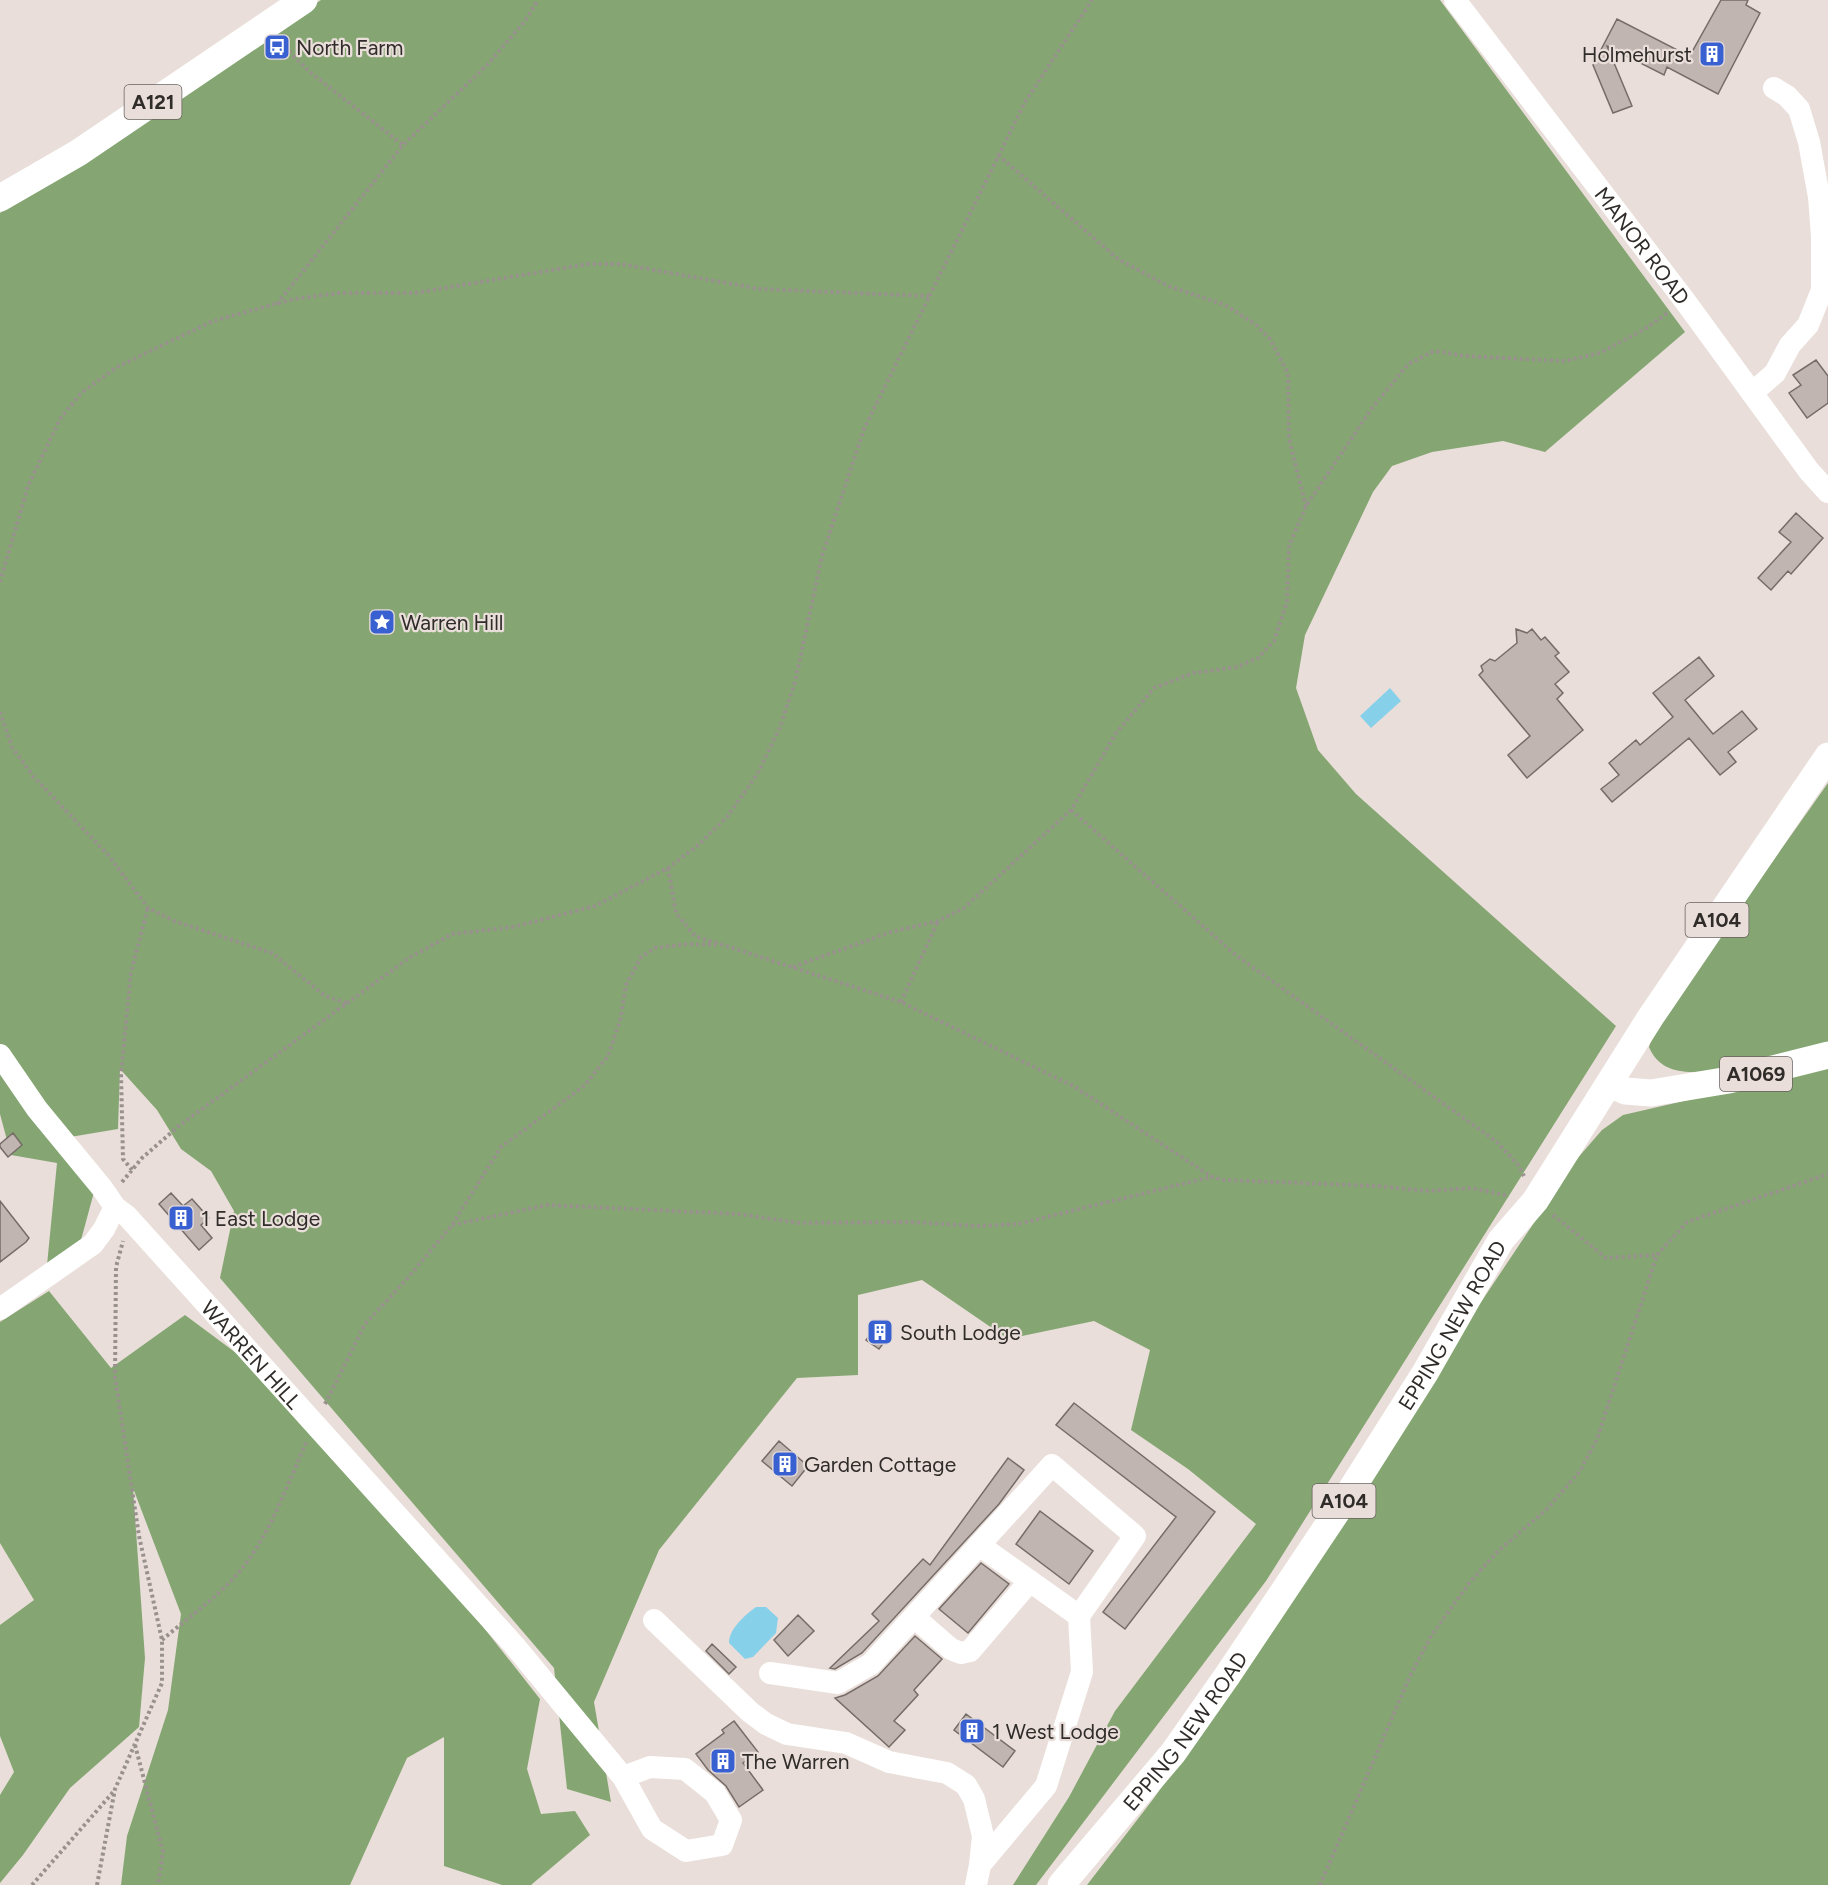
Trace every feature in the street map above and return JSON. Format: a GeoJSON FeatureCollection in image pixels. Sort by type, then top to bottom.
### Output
{"type":"FeatureCollection","features":[{"type":"Feature","properties":{"kind":"main road","name":"A121"},"geometry":{"type":"LineString","coordinates":[[0,198],[78,153],[304,0]]}},
{"type":"Feature","properties":{"kind":"main road","name":"EPPING NEW ROAD"},"geometry":{"type":"LineString","coordinates":[[1061,1885],[1173,1753],[1193,1724],[1342,1504],[1425,1373],[1501,1240],[1535,1201],[1650,1018],[1828,756]]}},
{"type":"Feature","properties":{"kind":"main road","name":"A1069"},"geometry":{"type":"LineString","coordinates":[[1609,1084],[1625,1091],[1651,1093],[1730,1080],[1828,1056]]}},
{"type":"Feature","properties":{"kind":"street","name":"MANOR ROAD"},"geometry":{"type":"LineString","coordinates":[[1455,0],[1685,301],[1809,471],[1828,492]]}},
{"type":"Feature","properties":{"kind":"street"},"geometry":{"type":"LineString","coordinates":[[1752,393],[1774,373],[1790,345],[1808,325],[1822,290],[1819,196],[1809,142],[1799,109],[1787,96],[1774,88]]}},
{"type":"Feature","properties":{"kind":"street","name":"WARREN HILL"},"geometry":{"type":"LineString","coordinates":[[0,1055],[37,1109],[117,1206],[514,1645],[623,1777],[652,1829],[686,1851],[722,1845],[731,1820],[715,1794],[685,1769],[650,1767],[623,1777]]}},
{"type":"Feature","properties":{"kind":"street"},"geometry":{"type":"LineString","coordinates":[[0,1309],[93,1244],[117,1206]]}},
{"type":"Feature","properties":{"kind":"street"},"geometry":{"type":"LineString","coordinates":[[770,1673],[838,1683],[871,1664],[1052,1465],[1135,1536],[1078,1616],[1082,1672],[1047,1786],[978,1875]]}},
{"type":"Feature","properties":{"kind":"street"},"geometry":{"type":"LineString","coordinates":[[979,1545],[1078,1616]]}},
{"type":"Feature","properties":{"kind":"street"},"geometry":{"type":"LineString","coordinates":[[914,1617],[951,1648],[961,1653],[970,1652],[1030,1581]]}},
{"type":"Feature","properties":{"kind":"street"},"geometry":{"type":"LineString","coordinates":[[654,1620],[750,1712],[766,1724],[788,1734],[846,1743],[889,1762],[947,1773],[966,1785],[974,1799],[983,1836],[978,1875]]}},
{"type":"Feature","properties":{"kind":"path"},"geometry":{"type":"LineString","coordinates":[[277,304],[402,145],[488,64],[525,21],[538,0]]}},
{"type":"Feature","properties":{"kind":"path"},"geometry":{"type":"LineString","coordinates":[[97,1885],[115,1789],[162,1683],[162,1640],[139,1536],[115,1377],[117,1206],[132,1170],[180,1125],[409,958],[452,934],[513,927],[595,906],[668,868],[697,846],[727,817],[758,773],[780,727],[795,682],[822,556],[864,429],[1025,102],[1092,0]]}},
{"type":"Feature","properties":{"kind":"path"},"geometry":{"type":"LineString","coordinates":[[279,42],[311,73],[402,145]]}},
{"type":"Feature","properties":{"kind":"path"},"geometry":{"type":"LineString","coordinates":[[998,155],[1118,259],[1168,286],[1225,305],[1255,324],[1270,339],[1288,373],[1289,439],[1306,506]]}},
{"type":"Feature","properties":{"kind":"path"},"geometry":{"type":"LineString","coordinates":[[0,582],[28,486],[60,419],[81,393],[117,367],[213,321],[294,299],[339,293],[415,293],[588,264],[621,264],[760,289],[929,296]]}},
{"type":"Feature","properties":{"kind":"path"},"geometry":{"type":"LineString","coordinates":[[793,968],[891,932],[938,921],[964,908],[1071,810],[1116,733],[1154,688],[1193,673],[1237,667],[1258,658],[1274,641],[1287,603],[1289,546],[1306,506],[1372,408],[1408,364],[1434,351],[1465,356],[1565,361],[1588,356],[1599,353],[1643,330],[1685,301]]}},
{"type":"Feature","properties":{"kind":"path"},"geometry":{"type":"LineString","coordinates":[[0,712],[12,747],[33,776],[109,856],[148,908],[174,921],[272,953],[325,996],[347,1003]]}},
{"type":"Feature","properties":{"kind":"path"},"geometry":{"type":"LineString","coordinates":[[1071,810],[1237,957],[1497,1142],[1519,1166],[1535,1201],[1606,1258],[1657,1255]]}},
{"type":"Feature","properties":{"kind":"path"},"geometry":{"type":"LineString","coordinates":[[668,868],[676,913],[695,936],[901,1002],[1075,1087],[1212,1177],[1224,1180],[1378,1186],[1426,1191],[1472,1188],[1535,1201]]}},
{"type":"Feature","properties":{"kind":"path"},"geometry":{"type":"LineString","coordinates":[[132,1170],[123,1159],[121,1074],[131,972],[148,908]]}},
{"type":"Feature","properties":{"kind":"path"},"geometry":{"type":"LineString","coordinates":[[901,1002],[938,921]]}},
{"type":"Feature","properties":{"kind":"path"},"geometry":{"type":"LineString","coordinates":[[162,1640],[224,1588],[246,1562],[267,1530],[315,1423],[366,1324],[452,1225],[501,1147],[584,1086],[608,1056],[620,1021],[626,985],[640,957],[655,948],[688,944],[722,945]]}},
{"type":"Feature","properties":{"kind":"path"},"geometry":{"type":"LineString","coordinates":[[1320,1885],[1410,1676],[1431,1636],[1470,1582],[1498,1551],[1546,1510],[1580,1471],[1597,1440],[1657,1255],[1688,1222],[1828,1174]]}},
{"type":"Feature","properties":{"kind":"path"},"geometry":{"type":"LineString","coordinates":[[452,1225],[547,1205],[739,1214],[799,1223],[910,1222],[976,1226],[1018,1224],[1212,1177]]}},
{"type":"Feature","properties":{"kind":"path"},"geometry":{"type":"LineString","coordinates":[[135,1744],[163,1852],[158,1885]]}},
{"type":"Feature","properties":{"kind":"path"},"geometry":{"type":"LineString","coordinates":[[32,1885],[115,1789]]}},
{"type":"Feature","properties":{"kind":"green space"},"geometry":{"type":"Polygon","coordinates":[[[321,0],[1440,0],[1685,332],[1545,452],[1503,441],[1432,452],[1392,466],[1373,492],[1305,635],[1296,688],[1318,750],[1356,794],[1616,1026],[1266,1581],[1036,1885],[1013,1885],[1069,1797],[1115,1711],[1256,1524],[1188,1469],[1131,1430],[1150,1350],[1094,1321],[1008,1339],[922,1280],[858,1295],[858,1375],[797,1378],[659,1550],[594,1702],[611,1802],[567,1789],[554,1668],[220,1278],[234,1211],[211,1171],[181,1149],[157,1110],[120,1069],[118,1129],[70,1137],[97,1181],[81,1240],[47,1265],[57,1163],[11,1155],[0,1114],[0,213],[321,0]]]}},
{"type":"Feature","properties":{"kind":"green space"},"geometry":{"type":"Polygon","coordinates":[[[1828,783],[1828,1043],[1714,1070],[1698,1072],[1669,1068],[1657,1060],[1649,1047],[1655,1028],[1828,783]]]}},
{"type":"Feature","properties":{"kind":"green space"},"geometry":{"type":"Polygon","coordinates":[[[1828,1068],[1828,1885],[1087,1885],[1154,1798],[1292,1602],[1459,1335],[1576,1160],[1602,1130],[1623,1115],[1828,1068]]]}},
{"type":"Feature","properties":{"kind":"green space"},"geometry":{"type":"Polygon","coordinates":[[[49,1291],[111,1368],[185,1315],[271,1379],[451,1586],[540,1699],[527,1769],[541,1814],[575,1811],[590,1835],[531,1885],[502,1885],[444,1866],[444,1737],[407,1758],[350,1885],[121,1885],[127,1836],[168,1710],[181,1614],[133,1488],[145,1658],[139,1727],[70,1788],[23,1855],[0,1883],[0,1795],[14,1772],[0,1736],[0,1625],[34,1600],[0,1543],[0,1322],[49,1291]]]}},
{"type":"Feature","properties":{"kind":"water"},"geometry":{"type":"Polygon","coordinates":[[[1390,688],[1401,701],[1371,728],[1360,716],[1390,688]]]}},
{"type":"Feature","properties":{"kind":"water"},"geometry":{"type":"Polygon","coordinates":[[[756,1607],[766,1607],[778,1618],[776,1633],[753,1657],[745,1659],[729,1643],[730,1638],[738,1623],[756,1607]]]}},
{"type":"Feature","properties":{"kind":"building","name":"Holmehurst"},"geometry":{"type":"Polygon","coordinates":[[[1721,0],[1748,0],[1746,5],[1760,13],[1718,94],[1667,67],[1664,75],[1607,46],[1632,106],[1613,113],[1593,65],[1617,19],[1681,52],[1693,50],[1721,0]]]}},
{"type":"Feature","properties":{"kind":"building"},"geometry":{"type":"Polygon","coordinates":[[[1816,360],[1828,376],[1828,403],[1807,418],[1789,393],[1801,385],[1793,375],[1816,360]]]}},
{"type":"Feature","properties":{"kind":"building"},"geometry":{"type":"Polygon","coordinates":[[[1796,513],[1823,538],[1791,574],[1788,571],[1771,590],[1758,578],[1791,542],[1779,532],[1796,513]]]}},
{"type":"Feature","properties":{"kind":"building"},"geometry":{"type":"Polygon","coordinates":[[[1516,629],[1527,633],[1532,629],[1541,640],[1545,637],[1559,653],[1555,656],[1569,672],[1555,684],[1563,693],[1557,699],[1583,730],[1527,778],[1508,755],[1530,736],[1479,675],[1483,671],[1481,666],[1490,659],[1495,661],[1517,643],[1516,629]]]}},
{"type":"Feature","properties":{"kind":"building"},"geometry":{"type":"Polygon","coordinates":[[[1699,657],[1714,676],[1685,700],[1713,734],[1742,711],[1757,729],[1728,752],[1736,762],[1720,775],[1689,738],[1612,802],[1601,789],[1619,775],[1609,763],[1636,740],[1640,745],[1673,717],[1653,693],[1699,657]]]}},
{"type":"Feature","properties":{"kind":"building"},"geometry":{"type":"Polygon","coordinates":[[[13,1133],[22,1145],[8,1157],[0,1144],[13,1133]]]}},
{"type":"Feature","properties":{"kind":"building"},"geometry":{"type":"Polygon","coordinates":[[[171,1193],[183,1206],[192,1199],[209,1218],[201,1225],[212,1238],[199,1250],[159,1204],[171,1193]]]}},
{"type":"Feature","properties":{"kind":"building"},"geometry":{"type":"Polygon","coordinates":[[[0,1201],[29,1238],[0,1262],[0,1201]]]}},
{"type":"Feature","properties":{"kind":"building","name":"South Lodge"},"geometry":{"type":"Polygon","coordinates":[[[878,1324],[890,1334],[879,1349],[866,1340],[878,1324]]]}},
{"type":"Feature","properties":{"kind":"building"},"geometry":{"type":"Polygon","coordinates":[[[1074,1403],[1215,1512],[1125,1629],[1103,1612],[1176,1517],[1056,1425],[1074,1403]]]}},
{"type":"Feature","properties":{"kind":"building","name":"Garden Cottage"},"geometry":{"type":"Polygon","coordinates":[[[779,1441],[808,1466],[792,1486],[762,1461],[779,1441]]]}},
{"type":"Feature","properties":{"kind":"building"},"geometry":{"type":"Polygon","coordinates":[[[1008,1458],[1024,1470],[999,1504],[862,1653],[835,1669],[830,1668],[879,1621],[872,1614],[923,1559],[930,1565],[1008,1458]]]}},
{"type":"Feature","properties":{"kind":"building"},"geometry":{"type":"Polygon","coordinates":[[[1040,1511],[1093,1551],[1069,1584],[1016,1544],[1040,1511]]]}},
{"type":"Feature","properties":{"kind":"building"},"geometry":{"type":"Polygon","coordinates":[[[981,1563],[1009,1584],[968,1633],[939,1609],[981,1563]]]}},
{"type":"Feature","properties":{"kind":"building"},"geometry":{"type":"Polygon","coordinates":[[[798,1615],[814,1631],[788,1656],[774,1640],[798,1615]]]}},
{"type":"Feature","properties":{"kind":"building"},"geometry":{"type":"Polygon","coordinates":[[[915,1636],[942,1659],[914,1690],[918,1695],[894,1721],[905,1730],[889,1747],[835,1698],[845,1695],[878,1676],[915,1636]]]}},
{"type":"Feature","properties":{"kind":"building"},"geometry":{"type":"Polygon","coordinates":[[[712,1644],[736,1667],[729,1674],[706,1651],[712,1644]]]}},
{"type":"Feature","properties":{"kind":"building"},"geometry":{"type":"Polygon","coordinates":[[[966,1714],[1015,1751],[1003,1767],[954,1730],[966,1714]]]}},
{"type":"Feature","properties":{"kind":"building","name":"The Warren"},"geometry":{"type":"Polygon","coordinates":[[[734,1721],[758,1752],[743,1763],[763,1790],[739,1807],[726,1786],[708,1770],[696,1754],[724,1733],[722,1730],[734,1721]]]}},
{"type":"Feature","properties":{"kind":"place","name":"North Farm"},"geometry":{"type":"Point","coordinates":[277,47]}},
{"type":"Feature","properties":{"kind":"place","name":"Holmehurst"},"geometry":{"type":"Point","coordinates":[1712,54]}},
{"type":"Feature","properties":{"kind":"place","name":"Warren Hill"},"geometry":{"type":"Point","coordinates":[382,622]}},
{"type":"Feature","properties":{"kind":"place","name":"1 East Lodge"},"geometry":{"type":"Point","coordinates":[181,1218]}},
{"type":"Feature","properties":{"kind":"place","name":"South Lodge"},"geometry":{"type":"Point","coordinates":[880,1332]}},
{"type":"Feature","properties":{"kind":"place","name":"Garden Cottage"},"geometry":{"type":"Point","coordinates":[785,1464]}},
{"type":"Feature","properties":{"kind":"place","name":"1 West Lodge"},"geometry":{"type":"Point","coordinates":[972,1731]}},
{"type":"Feature","properties":{"kind":"place","name":"The Warren"},"geometry":{"type":"Point","coordinates":[723,1761]}}]}
